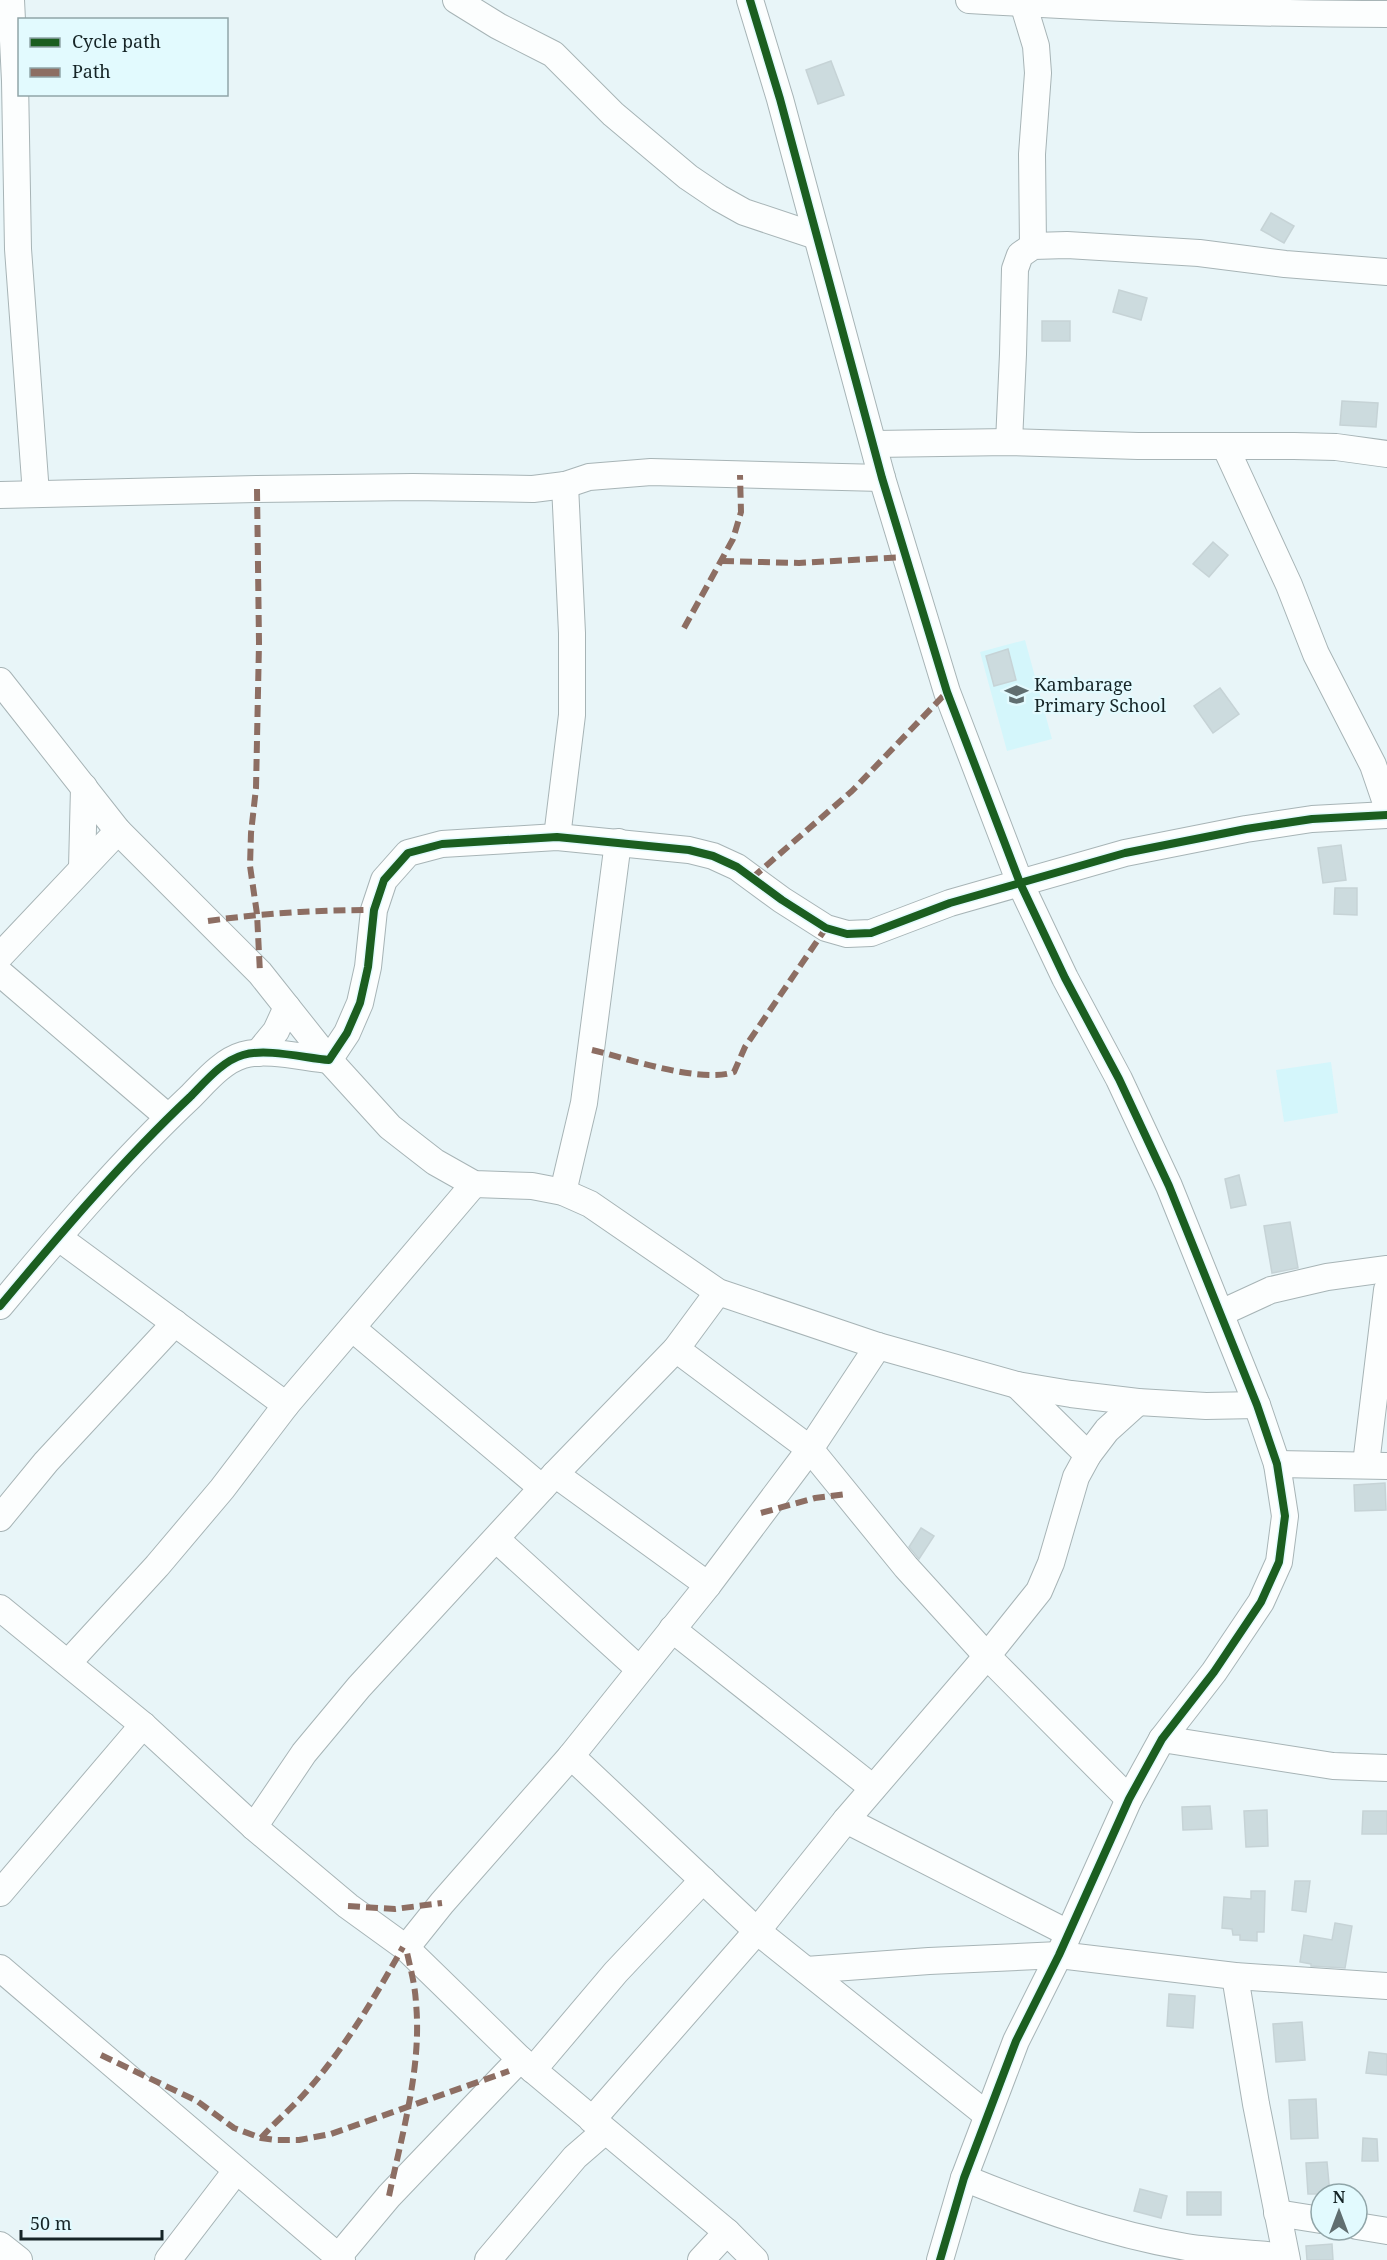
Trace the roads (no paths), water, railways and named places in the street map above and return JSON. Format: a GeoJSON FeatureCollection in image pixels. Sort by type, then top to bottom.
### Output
{"type":"FeatureCollection","features":[{"type":"Feature","properties":{"kind":"street"},"geometry":{"type":"LineString","coordinates":[[0,1],[4,0]]}},
{"type":"Feature","properties":{"kind":"street"},"geometry":{"type":"LineString","coordinates":[[11,0],[18,249],[36,494]]}},
{"type":"Feature","properties":{"kind":"street"},"geometry":{"type":"LineString","coordinates":[[456,0],[553,54],[613,114],[688,177],[719,198],[744,212],[816,236]]}},
{"type":"Feature","properties":{"kind":"street"},"geometry":{"type":"LineString","coordinates":[[750,0],[780,99],[882,478],[947,692],[1020,883],[1065,978],[1119,1079],[1169,1186],[1257,1405],[1277,1464],[1285,1516],[1279,1562],[1261,1602],[1214,1672],[1162,1739],[1129,1799],[1064,1944],[1016,2041],[964,2178],[940,2260]]}},
{"type":"Feature","properties":{"kind":"street"},"geometry":{"type":"LineString","coordinates":[[969,0],[1136,9],[1277,7],[1387,14]]}},
{"type":"Feature","properties":{"kind":"street"},"geometry":{"type":"LineString","coordinates":[[1023,3],[1036,46],[1038,73],[1032,154],[1033,246]]}},
{"type":"Feature","properties":{"kind":"street"},"geometry":{"type":"LineString","coordinates":[[1009,442],[1015,268],[1020,255],[1033,246],[1067,244],[1199,253],[1285,264],[1387,272]]}},
{"type":"Feature","properties":{"kind":"street"},"geometry":{"type":"LineString","coordinates":[[874,444],[1009,442],[1336,447],[1387,454]]}},
{"type":"Feature","properties":{"kind":"street"},"geometry":{"type":"LineString","coordinates":[[1225,446],[1289,585],[1317,654],[1373,765],[1387,806]]}},
{"type":"Feature","properties":{"kind":"street"},"geometry":{"type":"LineString","coordinates":[[0,495],[413,487],[533,489],[564,485],[589,477],[651,472],[882,478]]}},
{"type":"Feature","properties":{"kind":"street"},"geometry":{"type":"LineString","coordinates":[[557,837],[572,715],[572,633],[564,485]]}},
{"type":"Feature","properties":{"kind":"street"},"geometry":{"type":"LineString","coordinates":[[0,681],[118,831],[260,973],[329,1060],[390,1127],[435,1162],[474,1184],[532,1186],[563,1192],[590,1204],[718,1292],[878,1346],[1017,1385],[1138,1402],[1206,1406],[1257,1405]]}},
{"type":"Feature","properties":{"kind":"street"},"geometry":{"type":"LineString","coordinates":[[82,868],[84,787]]}},
{"type":"Feature","properties":{"kind":"street"},"geometry":{"type":"LineString","coordinates":[[329,1060],[347,1033],[360,1003],[368,967],[374,910],[384,880],[408,853],[442,844],[557,837],[689,850],[713,856],[737,867],[826,928],[847,934],[871,933],[950,903],[1125,853],[1246,829],[1312,819],[1387,815]]}},
{"type":"Feature","properties":{"kind":"street"},"geometry":{"type":"LineString","coordinates":[[0,957],[118,831]]}},
{"type":"Feature","properties":{"kind":"street"},"geometry":{"type":"LineString","coordinates":[[563,1192],[584,1104],[618,842]]}},
{"type":"Feature","properties":{"kind":"street"},"geometry":{"type":"LineString","coordinates":[[0,973],[168,1117]]}},
{"type":"Feature","properties":{"kind":"street"},"geometry":{"type":"LineString","coordinates":[[258,1053],[276,1030],[287,1007]]}},
{"type":"Feature","properties":{"kind":"street"},"geometry":{"type":"LineString","coordinates":[[1,1303],[120,1166],[168,1117],[230,1061],[243,1055],[258,1053],[329,1060]]}},
{"type":"Feature","properties":{"kind":"street"},"geometry":{"type":"LineString","coordinates":[[68,1663],[157,1566],[222,1489],[286,1405],[474,1184]]}},
{"type":"Feature","properties":{"kind":"street"},"geometry":{"type":"LineString","coordinates":[[59,1238],[286,1405]]}},
{"type":"Feature","properties":{"kind":"street"},"geometry":{"type":"LineString","coordinates":[[1221,1313],[1271,1290],[1327,1277],[1387,1269]]}},
{"type":"Feature","properties":{"kind":"street"},"geometry":{"type":"LineString","coordinates":[[1277,1464],[1377,1465],[1387,1290]]}},
{"type":"Feature","properties":{"kind":"street"},"geometry":{"type":"LineString","coordinates":[[254,1827],[304,1753],[352,1695],[548,1481],[676,1349],[718,1292]]}},
{"type":"Feature","properties":{"kind":"street"},"geometry":{"type":"LineString","coordinates":[[0,1518],[46,1462],[174,1323]]}},
{"type":"Feature","properties":{"kind":"street"},"geometry":{"type":"LineString","coordinates":[[352,1328],[548,1481],[708,1585]]}},
{"type":"Feature","properties":{"kind":"street"},"geometry":{"type":"LineString","coordinates":[[406,1948],[442,1903],[571,1755],[708,1585],[810,1449],[878,1346]]}},
{"type":"Feature","properties":{"kind":"street"},"geometry":{"type":"LineString","coordinates":[[676,1349],[810,1449],[906,1567],[987,1656],[1129,1799]]}},
{"type":"Feature","properties":{"kind":"street"},"geometry":{"type":"LineString","coordinates":[[1017,1385],[1088,1455]]}},
{"type":"Feature","properties":{"kind":"street"},"geometry":{"type":"LineString","coordinates":[[488,2260],[575,2157],[846,1820],[987,1656],[1039,1591],[1051,1563],[1076,1477],[1088,1455],[1107,1430],[1138,1402]]}},
{"type":"Feature","properties":{"kind":"street"},"geometry":{"type":"LineString","coordinates":[[496,1539],[639,1670]]}},
{"type":"Feature","properties":{"kind":"street"},"geometry":{"type":"LineString","coordinates":[[0,1608],[143,1725],[254,1827],[348,1906],[406,1948],[527,2065],[727,2232],[755,2260]]}},
{"type":"Feature","properties":{"kind":"street"},"geometry":{"type":"LineString","coordinates":[[672,1629],[873,1788]]}},
{"type":"Feature","properties":{"kind":"street"},"geometry":{"type":"LineString","coordinates":[[0,1893],[143,1725]]}},
{"type":"Feature","properties":{"kind":"street"},"geometry":{"type":"LineString","coordinates":[[1162,1739],[1333,1766],[1387,1768]]}},
{"type":"Feature","properties":{"kind":"street"},"geometry":{"type":"LineString","coordinates":[[571,1755],[757,1931],[987,2115]]}},
{"type":"Feature","properties":{"kind":"street"},"geometry":{"type":"LineString","coordinates":[[846,1820],[1064,1944]]}},
{"type":"Feature","properties":{"kind":"street"},"geometry":{"type":"LineString","coordinates":[[0,1968],[340,2258],[389,2196],[527,2065],[703,1880]]}},
{"type":"Feature","properties":{"kind":"street"},"geometry":{"type":"LineString","coordinates":[[806,1970],[929,1961],[1064,1944],[1235,1976],[1387,1986]]}},
{"type":"Feature","properties":{"kind":"street"},"geometry":{"type":"LineString","coordinates":[[964,2178],[1024,2202],[1186,2253],[1286,2258],[1256,2104],[1235,1976]]}},
{"type":"Feature","properties":{"kind":"street"},"geometry":{"type":"LineString","coordinates":[[168,2260],[236,2171]]}},
{"type":"Feature","properties":{"kind":"street"},"geometry":{"type":"LineString","coordinates":[[1277,2213],[1309,2218]]}},
{"type":"Feature","properties":{"kind":"street"},"geometry":{"type":"LineString","coordinates":[[1369,2228],[1387,2231]]}},
{"type":"Feature","properties":{"kind":"street"},"geometry":{"type":"LineString","coordinates":[[701,2260],[727,2232]]}},
{"type":"Feature","properties":{"kind":"street"},"geometry":{"type":"LineString","coordinates":[[0,2245],[19,2260]]}},
{"type":"Feature","properties":{"kind":"place","name":"Kambarage Primary School"},"geometry":{"type":"Point","coordinates":[1016,695]}}]}
